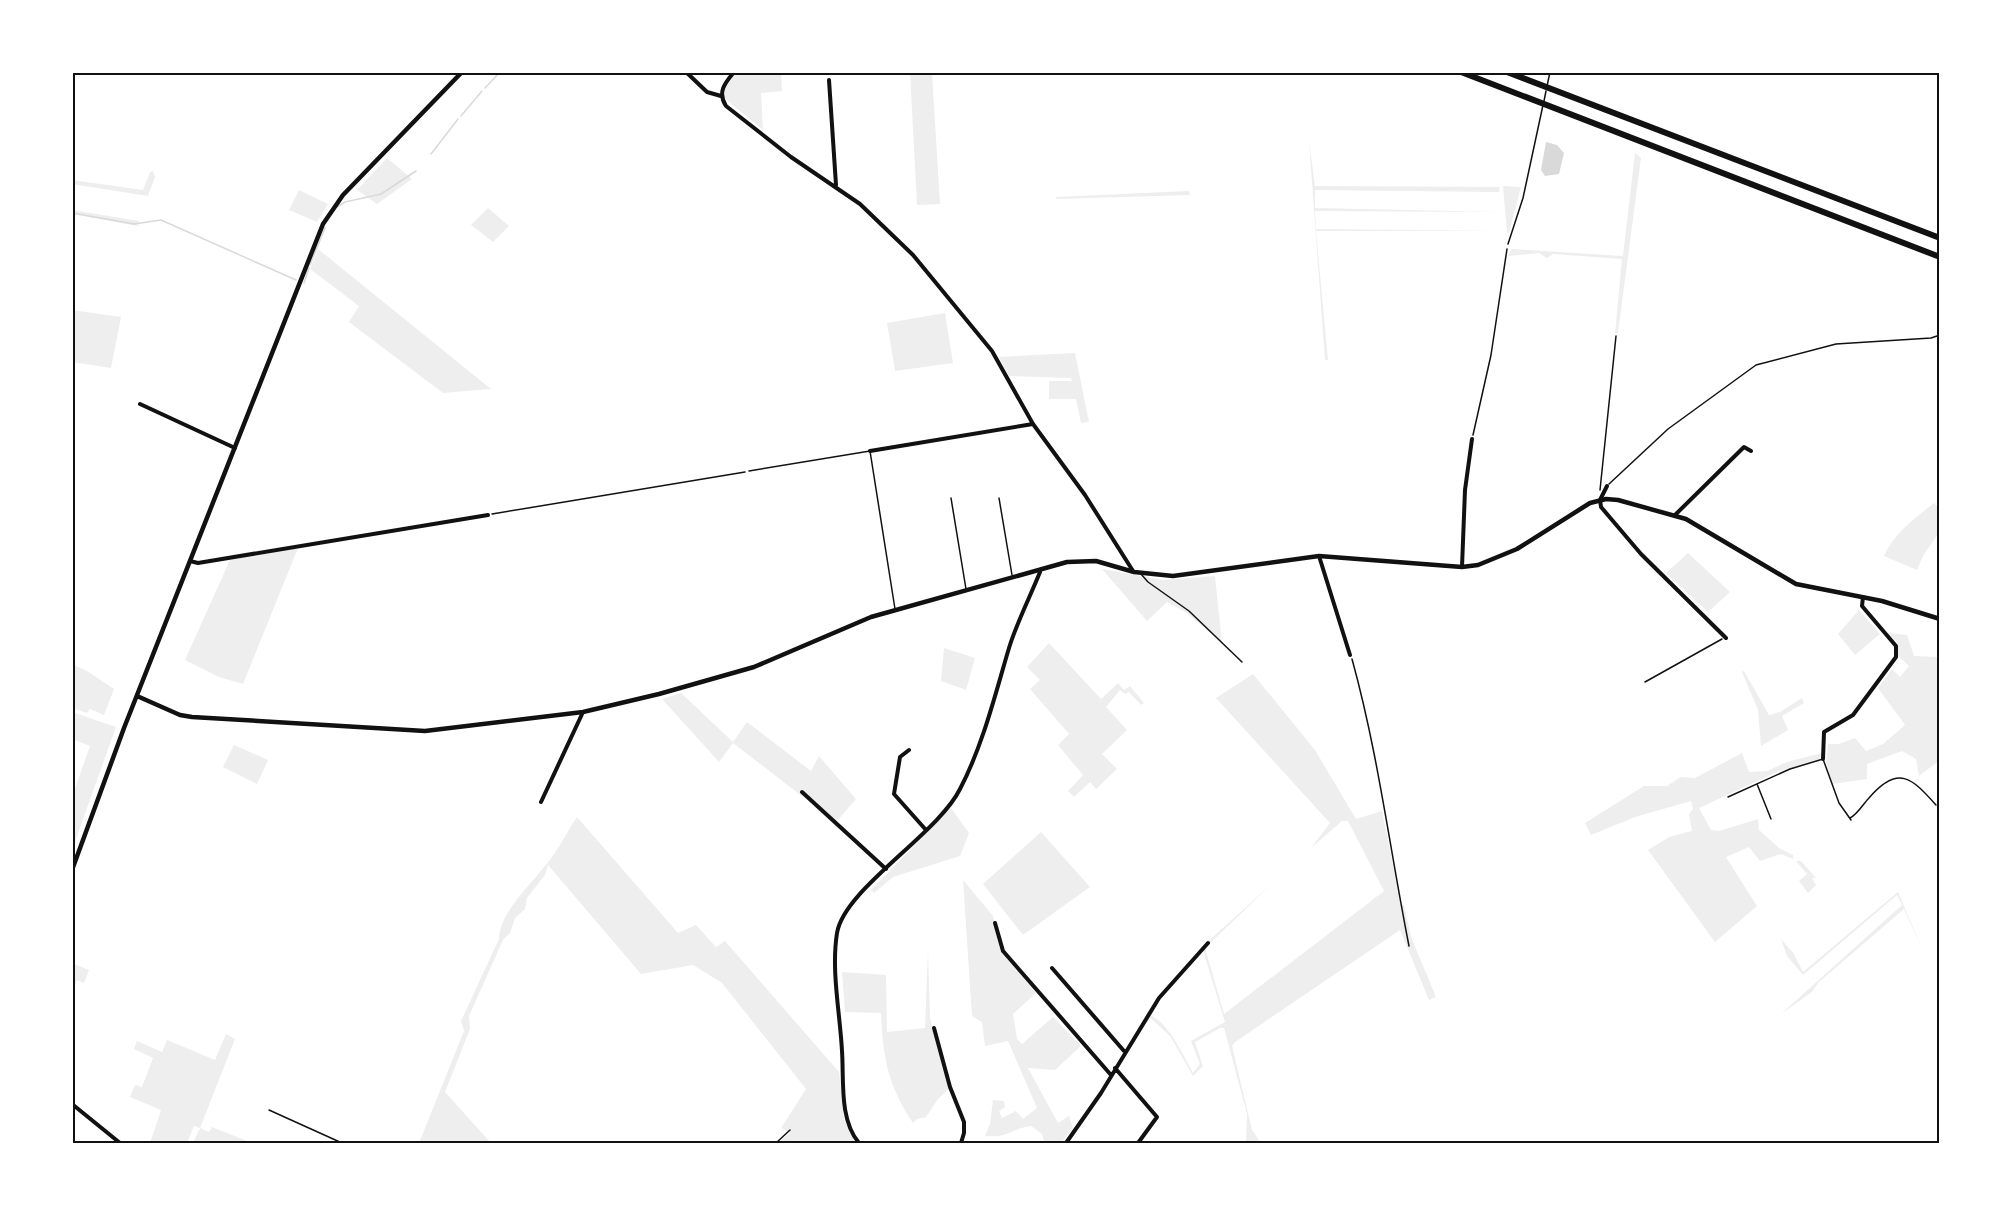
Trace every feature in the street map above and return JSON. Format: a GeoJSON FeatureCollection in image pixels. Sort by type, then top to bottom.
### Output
{"type":"FeatureCollection","features":[{"type":"Feature","properties":{"kind":"highway"},"geometry":{"type":"LineString","coordinates":[[1461,72],[1940,257]]}},
{"type":"Feature","properties":{"kind":"highway"},"geometry":{"type":"LineString","coordinates":[[1507,72],[1940,238]]}},
{"type":"Feature","properties":{"kind":"street"},"geometry":{"type":"LineString","coordinates":[[72,870],[137,696],[323,224],[333,207],[462,72]]}},
{"type":"Feature","properties":{"kind":"street"},"geometry":{"type":"LineString","coordinates":[[686,72],[707,92],[722,96]]}},
{"type":"Feature","properties":{"kind":"street"},"geometry":{"type":"LineString","coordinates":[[734,72],[722,88],[722,96],[730,109],[791,157],[836,186],[894,234],[976,330],[992,351],[1033,424],[1085,495],[1134,572]]}},
{"type":"Feature","properties":{"kind":"street"},"geometry":{"type":"LineString","coordinates":[[829,80],[836,186]]}},
{"type":"Feature","properties":{"kind":"street"},"geometry":{"type":"LineString","coordinates":[[140,404],[235,448]]}},
{"type":"Feature","properties":{"kind":"street"},"geometry":{"type":"LineString","coordinates":[[870,451],[1033,424]]}},
{"type":"Feature","properties":{"kind":"street"},"geometry":{"type":"LineString","coordinates":[[1462,567],[1465,490],[1472,439]]}},
{"type":"Feature","properties":{"kind":"street"},"geometry":{"type":"LineString","coordinates":[[1675,515],[1744,447],[1751,451]]}},
{"type":"Feature","properties":{"kind":"street"},"geometry":{"type":"LineString","coordinates":[[1607,486],[1601,493],[1601,507],[1641,554],[1726,638]]}},
{"type":"Feature","properties":{"kind":"street"},"geometry":{"type":"LineString","coordinates":[[137,696],[180,715],[192,717],[425,731],[584,712],[641,699],[754,667],[851,624],[966,590],[1040,572],[1068,562],[1086,560],[1141,573],[1194,575],[1319,556],[1462,567],[1478,565],[1517,549],[1600,500],[1618,500],[1675,515],[1700,526],[1763,567],[1796,584],[1863,597],[1940,619]]}},
{"type":"Feature","properties":{"kind":"street"},"geometry":{"type":"LineString","coordinates":[[190,561],[198,562],[488,515]]}},
{"type":"Feature","properties":{"kind":"street"},"geometry":{"type":"LineString","coordinates":[[1319,556],[1350,656]]}},
{"type":"Feature","properties":{"kind":"street"},"geometry":{"type":"LineString","coordinates":[[859,1143],[848,1124],[845,1102],[837,975],[837,931],[851,905],[926,830],[959,791],[997,694],[1010,646],[1040,572]]}},
{"type":"Feature","properties":{"kind":"street"},"geometry":{"type":"LineString","coordinates":[[1824,759],[1824,732],[1853,715],[1896,657],[1896,646],[1862,606],[1863,597]]}},
{"type":"Feature","properties":{"kind":"street"},"geometry":{"type":"LineString","coordinates":[[541,802],[584,712]]}},
{"type":"Feature","properties":{"kind":"street"},"geometry":{"type":"LineString","coordinates":[[909,750],[900,757],[894,794],[926,830]]}},
{"type":"Feature","properties":{"kind":"street"},"geometry":{"type":"LineString","coordinates":[[802,792],[886,869]]}},
{"type":"Feature","properties":{"kind":"street"},"geometry":{"type":"LineString","coordinates":[[995,922],[1003,951],[1111,1076]]}},
{"type":"Feature","properties":{"kind":"street"},"geometry":{"type":"LineString","coordinates":[[1066,1143],[1159,998],[1208,943]]}},
{"type":"Feature","properties":{"kind":"street"},"geometry":{"type":"LineString","coordinates":[[1052,968],[1124,1051]]}},
{"type":"Feature","properties":{"kind":"street"},"geometry":{"type":"LineString","coordinates":[[934,1028],[950,1087],[964,1122],[961,1143]]}},
{"type":"Feature","properties":{"kind":"street"},"geometry":{"type":"LineString","coordinates":[[1115,1068],[1157,1118],[1138,1143]]}},
{"type":"Feature","properties":{"kind":"street"},"geometry":{"type":"LineString","coordinates":[[72,1104],[120,1143]]}},
{"type":"Feature","properties":{"kind":"lane"},"geometry":{"type":"LineString","coordinates":[[1508,244],[1523,198],[1550,72]]}},
{"type":"Feature","properties":{"kind":"lane"},"geometry":{"type":"LineString","coordinates":[[749,471],[870,451],[895,610]]}},
{"type":"Feature","properties":{"kind":"lane"},"geometry":{"type":"LineString","coordinates":[[951,498],[966,590]]}},
{"type":"Feature","properties":{"kind":"lane"},"geometry":{"type":"LineString","coordinates":[[999,498],[1013,579]]}},
{"type":"Feature","properties":{"kind":"lane"},"geometry":{"type":"LineString","coordinates":[[1141,573],[1148,582],[1189,611],[1242,662]]}},
{"type":"Feature","properties":{"kind":"lane"},"geometry":{"type":"LineString","coordinates":[[1728,797],[1757,783],[1824,759],[1828,778],[1850,819],[1871,795],[1898,778],[1908,778],[1918,785],[1936,805]]}},
{"type":"Feature","properties":{"kind":"lane"},"geometry":{"type":"LineString","coordinates":[[1757,783],[1770,819]]}},
{"type":"Feature","properties":{"kind":"lane"},"geometry":{"type":"LineString","coordinates":[[269,1110],[342,1143]]}},
{"type":"Feature","properties":{"kind":"path"},"geometry":{"type":"LineString","coordinates":[[1472,439],[1489,366],[1508,244]]}},
{"type":"Feature","properties":{"kind":"path"},"geometry":{"type":"LineString","coordinates":[[1607,486],[1668,429],[1756,365],[1836,344],[1931,338],[1940,335]]}},
{"type":"Feature","properties":{"kind":"path"},"geometry":{"type":"LineString","coordinates":[[1601,493],[1601,461],[1617,336]]}},
{"type":"Feature","properties":{"kind":"path"},"geometry":{"type":"LineString","coordinates":[[488,515],[749,471]]}},
{"type":"Feature","properties":{"kind":"path"},"geometry":{"type":"LineString","coordinates":[[1645,682],[1726,638]]}},
{"type":"Feature","properties":{"kind":"path"},"geometry":{"type":"LineString","coordinates":[[1350,656],[1381,784],[1386,828],[1401,891],[1409,946]]}},
{"type":"Feature","properties":{"kind":"path"},"geometry":{"type":"LineString","coordinates":[[776,1143],[789,1130]]}},
{"type":"Feature","properties":{"kind":"shaded area"},"geometry":{"type":"Polygon","coordinates":[[[736,72],[781,72],[782,91],[761,93],[763,130],[723,97],[724,90],[736,72]]]}},
{"type":"Feature","properties":{"kind":"shaded area"},"geometry":{"type":"Polygon","coordinates":[[[910,72],[932,72],[940,204],[917,205],[910,72]]]}},
{"type":"Feature","properties":{"kind":"shaded area"},"geometry":{"type":"Polygon","coordinates":[[[1309,141],[1315,186],[1500,187],[1499,192],[1315,190],[1315,208],[1500,212],[1315,211],[1316,229],[1501,231],[1316,231],[1328,360],[1325,360],[1309,141]]]}},
{"type":"Feature","properties":{"kind":"shaded area"},"geometry":{"type":"Polygon","coordinates":[[[1546,142],[1557,145],[1564,153],[1559,174],[1545,176],[1541,170],[1546,142]]]}},
{"type":"Feature","properties":{"kind":"shaded area"},"geometry":{"type":"Polygon","coordinates":[[[1635,153],[1641,158],[1618,333],[1615,334],[1622,259],[1553,254],[1547,258],[1539,253],[1508,256],[1512,249],[1623,256],[1635,153]]]}},
{"type":"Feature","properties":{"kind":"shaded area"},"geometry":{"type":"Polygon","coordinates":[[[387,158],[412,179],[377,204],[357,190],[387,158]]]}},
{"type":"Feature","properties":{"kind":"shaded area"},"geometry":{"type":"Polygon","coordinates":[[[153,171],[155,177],[148,196],[72,184],[72,180],[143,190],[150,172],[153,171]]]}},
{"type":"Feature","properties":{"kind":"shaded area"},"geometry":{"type":"Polygon","coordinates":[[[1503,186],[1521,187],[1509,233],[1507,233],[1503,186]]]}},
{"type":"Feature","properties":{"kind":"shaded area"},"geometry":{"type":"Polygon","coordinates":[[[299,190],[328,204],[317,222],[289,210],[299,190]]]}},
{"type":"Feature","properties":{"kind":"shaded area"},"geometry":{"type":"Polygon","coordinates":[[[1189,191],[1190,195],[1056,199],[1056,197],[1189,191]]]}},
{"type":"Feature","properties":{"kind":"shaded area"},"geometry":{"type":"Polygon","coordinates":[[[488,208],[509,226],[493,242],[471,225],[488,208]]]}},
{"type":"Feature","properties":{"kind":"shaded area"},"geometry":{"type":"Polygon","coordinates":[[[72,210],[139,221],[138,226],[72,214],[72,210]]]}},
{"type":"Feature","properties":{"kind":"shaded area"},"geometry":{"type":"Polygon","coordinates":[[[318,249],[491,389],[443,393],[349,322],[359,306],[310,269],[318,249]]]}},
{"type":"Feature","properties":{"kind":"shaded area"},"geometry":{"type":"Polygon","coordinates":[[[72,310],[121,317],[111,368],[72,362],[72,310]]]}},
{"type":"Feature","properties":{"kind":"shaded area"},"geometry":{"type":"Polygon","coordinates":[[[945,313],[953,363],[895,371],[887,323],[945,313]]]}},
{"type":"Feature","properties":{"kind":"shaded area"},"geometry":{"type":"Polygon","coordinates":[[[1075,353],[1089,422],[1081,423],[1076,399],[1049,399],[1049,381],[1072,381],[1071,378],[1009,376],[999,357],[1075,353]]]}},
{"type":"Feature","properties":{"kind":"shaded area"},"geometry":{"type":"Polygon","coordinates":[[[1934,503],[1940,509],[1940,531],[1923,556],[1917,570],[1884,556],[1899,533],[1934,503]]]}},
{"type":"Feature","properties":{"kind":"shaded area"},"geometry":{"type":"Polygon","coordinates":[[[298,548],[243,684],[219,677],[185,660],[230,560],[298,548]]]}},
{"type":"Feature","properties":{"kind":"shaded area"},"geometry":{"type":"Polygon","coordinates":[[[1688,553],[1730,592],[1708,612],[1666,573],[1688,553]]]}},
{"type":"Feature","properties":{"kind":"shaded area"},"geometry":{"type":"Polygon","coordinates":[[[1102,569],[1163,580],[1215,576],[1222,643],[1187,613],[1167,602],[1147,621],[1102,569]]]}},
{"type":"Feature","properties":{"kind":"shaded area"},"geometry":{"type":"Polygon","coordinates":[[[1859,610],[1880,634],[1855,655],[1838,634],[1859,610]]]}},
{"type":"Feature","properties":{"kind":"shaded area"},"geometry":{"type":"Polygon","coordinates":[[[1888,633],[1907,635],[1914,656],[1940,657],[1940,760],[1919,776],[1916,759],[1902,751],[1867,764],[1867,779],[1832,784],[1826,762],[1828,744],[1839,744],[1855,738],[1866,751],[1883,744],[1905,725],[1878,688],[1892,669],[1900,677],[1909,666],[1898,656],[1898,644],[1888,633]]]}},
{"type":"Feature","properties":{"kind":"shaded area"},"geometry":{"type":"Polygon","coordinates":[[[1049,643],[1101,699],[1118,683],[1124,690],[1130,686],[1144,703],[1141,705],[1129,692],[1125,694],[1120,690],[1106,707],[1127,730],[1102,754],[1117,769],[1096,789],[1090,782],[1074,797],[1068,791],[1083,775],[1058,745],[1069,734],[1030,689],[1040,680],[1027,667],[1049,643]]]}},
{"type":"Feature","properties":{"kind":"shaded area"},"geometry":{"type":"Polygon","coordinates":[[[944,648],[975,658],[966,690],[941,681],[944,648]]]}},
{"type":"Feature","properties":{"kind":"shaded area"},"geometry":{"type":"Polygon","coordinates":[[[72,664],[114,689],[104,715],[90,709],[87,713],[72,708],[72,664]]]}},
{"type":"Feature","properties":{"kind":"shaded area"},"geometry":{"type":"Polygon","coordinates":[[[1744,671],[1769,715],[1780,712],[1802,698],[1804,703],[1782,716],[1788,730],[1761,746],[1758,710],[1742,672],[1744,671]]]}},
{"type":"Feature","properties":{"kind":"shaded area"},"geometry":{"type":"Polygon","coordinates":[[[1253,674],[1315,750],[1356,819],[1382,811],[1401,904],[1404,905],[1411,937],[1436,997],[1429,1000],[1400,930],[1235,1042],[1232,1046],[1252,1130],[1261,1143],[1246,1143],[1247,1114],[1224,1028],[1195,1042],[1203,1066],[1193,1076],[1170,1036],[1146,1014],[1161,1022],[1179,1047],[1193,1073],[1200,1064],[1191,1041],[1225,1022],[1202,947],[1204,945],[1275,881],[1205,948],[1224,1014],[1384,891],[1348,821],[1342,821],[1311,848],[1330,823],[1216,698],[1253,674]]]}},
{"type":"Feature","properties":{"kind":"shaded area"},"geometry":{"type":"Polygon","coordinates":[[[681,693],[733,742],[747,722],[811,771],[819,756],[856,799],[837,821],[806,793],[803,797],[733,743],[719,762],[662,699],[681,693]]]}},
{"type":"Feature","properties":{"kind":"shaded area"},"geometry":{"type":"Polygon","coordinates":[[[72,712],[116,727],[72,850],[72,797],[90,746],[72,739],[72,712]]]}},
{"type":"Feature","properties":{"kind":"shaded area"},"geometry":{"type":"Polygon","coordinates":[[[234,745],[268,760],[257,784],[223,767],[234,745]]]}},
{"type":"Feature","properties":{"kind":"shaded area"},"geometry":{"type":"Polygon","coordinates":[[[1742,753],[1749,772],[1767,771],[1787,762],[1822,753],[1820,759],[1777,772],[1699,808],[1711,830],[1719,831],[1758,819],[1759,830],[1779,848],[1793,855],[1793,859],[1781,854],[1760,861],[1749,847],[1726,857],[1757,906],[1715,942],[1648,850],[1669,837],[1692,831],[1689,814],[1693,809],[1691,801],[1635,817],[1591,835],[1585,823],[1644,786],[1667,786],[1681,777],[1695,778],[1742,753]]]}},
{"type":"Feature","properties":{"kind":"shaded area"},"geometry":{"type":"Polygon","coordinates":[[[951,808],[969,833],[960,856],[893,877],[874,893],[871,890],[951,808]]]}},
{"type":"Feature","properties":{"kind":"shaded area"},"geometry":{"type":"Polygon","coordinates":[[[577,817],[678,933],[696,925],[716,947],[725,941],[839,1072],[844,1119],[856,1143],[778,1143],[790,1133],[781,1128],[806,1089],[722,983],[693,965],[641,974],[548,865],[545,875],[527,898],[525,909],[515,918],[510,933],[503,940],[469,1016],[470,1029],[445,1092],[491,1143],[419,1143],[464,1031],[461,1021],[499,939],[505,918],[552,857],[577,817]]]}},
{"type":"Feature","properties":{"kind":"shaded area"},"geometry":{"type":"Polygon","coordinates":[[[1041,832],[1090,887],[1023,935],[983,884],[1041,832]]]}},
{"type":"Feature","properties":{"kind":"shaded area"},"geometry":{"type":"Polygon","coordinates":[[[1796,861],[1801,861],[1816,878],[1812,878],[1816,885],[1808,893],[1799,881],[1807,874],[1796,861]]]}},
{"type":"Feature","properties":{"kind":"shaded area"},"geometry":{"type":"Polygon","coordinates":[[[963,880],[993,916],[1002,953],[1036,993],[1013,1014],[1017,1039],[1022,1044],[1053,1017],[1081,1046],[1055,1070],[1028,1068],[1058,1123],[1069,1116],[1073,1128],[1061,1143],[1045,1143],[1042,1134],[1031,1126],[1005,1135],[985,1136],[990,1124],[993,1100],[1004,1101],[1005,1107],[999,1111],[1002,1118],[1016,1111],[1023,1119],[1037,1108],[1008,1041],[985,1046],[982,1022],[972,1016],[963,880]]]}},
{"type":"Feature","properties":{"kind":"shaded area"},"geometry":{"type":"Polygon","coordinates":[[[1898,892],[1923,951],[1904,909],[1819,982],[1812,992],[1781,1014],[1902,905],[1897,895],[1803,975],[1787,956],[1781,939],[1794,954],[1803,972],[1898,892]]]}},
{"type":"Feature","properties":{"kind":"shaded area"},"geometry":{"type":"Polygon","coordinates":[[[928,950],[930,1018],[949,1089],[938,1099],[926,1117],[917,1119],[913,1123],[898,1097],[888,1071],[881,1013],[845,1012],[842,972],[886,975],[887,1032],[925,1028],[928,950]]]}},
{"type":"Feature","properties":{"kind":"shaded area"},"geometry":{"type":"Polygon","coordinates":[[[72,963],[89,970],[84,983],[77,980],[73,991],[72,963]]]}},
{"type":"Feature","properties":{"kind":"shaded area"},"geometry":{"type":"Polygon","coordinates":[[[226,1034],[235,1039],[200,1128],[194,1126],[187,1143],[150,1143],[161,1110],[130,1097],[135,1085],[142,1087],[153,1058],[134,1049],[137,1041],[162,1052],[167,1040],[215,1060],[226,1034]]]}},
{"type":"Feature","properties":{"kind":"shaded area"},"geometry":{"type":"Polygon","coordinates":[[[212,1127],[252,1143],[193,1143],[200,1128],[209,1132],[212,1127]]]}},
{"type":"Feature","properties":{"kind":"waterway"},"geometry":{"type":"LineString","coordinates":[[485,88],[500,72]]}},
{"type":"Feature","properties":{"kind":"waterway"},"geometry":{"type":"LineString","coordinates":[[461,116],[482,91]]}},
{"type":"Feature","properties":{"kind":"waterway"},"geometry":{"type":"LineString","coordinates":[[431,154],[458,119]]}},
{"type":"Feature","properties":{"kind":"waterway"},"geometry":{"type":"LineString","coordinates":[[337,207],[345,202],[381,194],[416,171]]}},
{"type":"Feature","properties":{"kind":"waterway"},"geometry":{"type":"LineString","coordinates":[[72,213],[134,224],[161,220],[296,280]]}},
{"type":"Feature","properties":{"kind":"waterway"},"geometry":{"type":"LineString","coordinates":[[310,265],[325,228]]}},
{"type":"Feature","properties":{"kind":"waterway"},"geometry":{"type":"LineString","coordinates":[[304,283],[309,268]]}}]}
